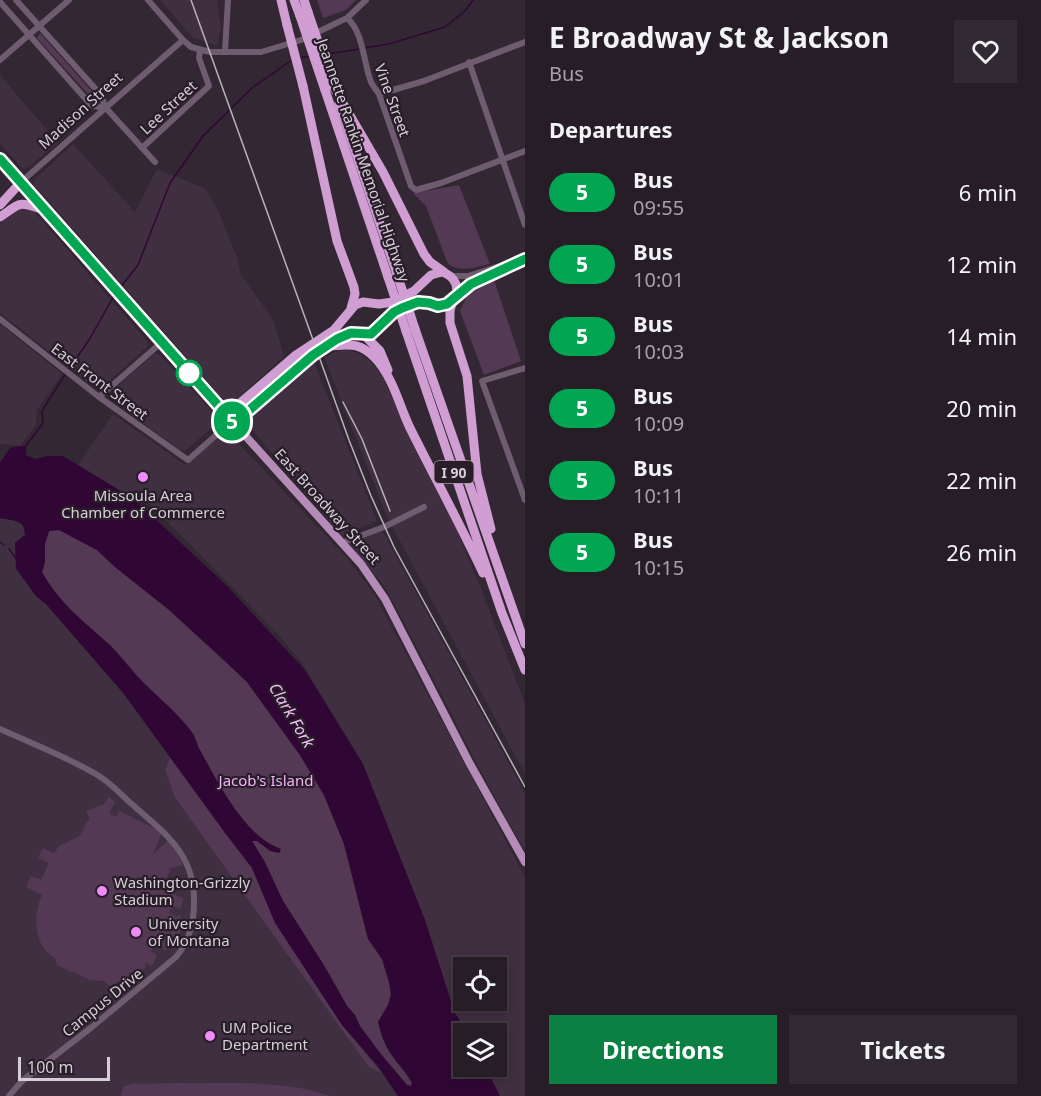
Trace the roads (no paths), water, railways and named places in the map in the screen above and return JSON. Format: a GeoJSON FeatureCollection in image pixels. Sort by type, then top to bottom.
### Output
{"type":"FeatureCollection","features":[{"type":"Feature","properties":{"kind":"highway"},"geometry":{"type":"LineString","coordinates":[[281,0],[338,241],[354,287],[355,294],[349,324],[380,351],[409,425],[502,613]]}},
{"type":"Feature","properties":{"kind":"highway","name":"Jeannette Rankin Memorial Highway"},"geometry":{"type":"LineString","coordinates":[[294,0],[304,14],[331,88],[392,276],[525,644]]}},
{"type":"Feature","properties":{"kind":"highway","name":"Jeannette Rankin Memorial Highway"},"geometry":{"type":"LineString","coordinates":[[304,0],[304,14]]}},
{"type":"Feature","properties":{"kind":"highway"},"geometry":{"type":"LineString","coordinates":[[331,88],[383,172],[424,254],[456,285],[450,322],[467,376],[477,474],[504,581]]}},
{"type":"Feature","properties":{"kind":"highway","name":"Madison Street"},"geometry":{"type":"LineString","coordinates":[[0,204],[21,182]]}},
{"type":"Feature","properties":{"kind":"highway","name":"East Broadway Street"},"geometry":{"type":"LineString","coordinates":[[21,182],[232,421]]}},
{"type":"Feature","properties":{"kind":"highway"},"geometry":{"type":"LineString","coordinates":[[0,217],[26,203],[44,209]]}},
{"type":"Feature","properties":{"kind":"highway"},"geometry":{"type":"LineString","coordinates":[[232,421],[239,404],[296,355],[334,330],[359,302],[393,302],[408,295],[434,274],[448,275]]}},
{"type":"Feature","properties":{"kind":"highway"},"geometry":{"type":"LineString","coordinates":[[423,283],[424,294],[429,303]]}},
{"type":"Feature","properties":{"kind":"highway"},"geometry":{"type":"LineString","coordinates":[[232,421],[247,412],[326,345],[344,335],[374,333],[394,312],[402,308],[418,302],[442,306],[454,297]]}},
{"type":"Feature","properties":{"kind":"highway"},"geometry":{"type":"LineString","coordinates":[[370,303],[380,313],[379,326]]}},
{"type":"Feature","properties":{"kind":"highway","name":"Jeannette Rankin Memorial Highway"},"geometry":{"type":"LineString","coordinates":[[411,330],[502,613],[525,670]]}},
{"type":"Feature","properties":{"kind":"highway"},"geometry":{"type":"LineString","coordinates":[[326,345],[344,343],[362,348],[375,358],[392,384]]}},
{"type":"Feature","properties":{"kind":"main road","name":"East Broadway Street"},"geometry":{"type":"LineString","coordinates":[[0,159],[21,182]]}},
{"type":"Feature","properties":{"kind":"main road","name":"East Broadway Street"},"geometry":{"type":"LineString","coordinates":[[232,421],[366,571],[385,599],[470,764],[525,862]]}},
{"type":"Feature","properties":{"kind":"street"},"geometry":{"type":"LineString","coordinates":[[16,0],[101,95],[105,107],[154,162]]}},
{"type":"Feature","properties":{"kind":"street"},"geometry":{"type":"LineString","coordinates":[[0,60],[69,0]]}},
{"type":"Feature","properties":{"kind":"street"},"geometry":{"type":"LineString","coordinates":[[148,0],[183,40],[200,50],[210,52],[253,52],[301,40],[347,18],[366,0]]}},
{"type":"Feature","properties":{"kind":"street"},"geometry":{"type":"LineString","coordinates":[[225,51],[228,0]]}},
{"type":"Feature","properties":{"kind":"street"},"geometry":{"type":"LineString","coordinates":[[0,2],[91,105],[97,108],[105,107]]}},
{"type":"Feature","properties":{"kind":"street","name":"Vine Street"},"geometry":{"type":"LineString","coordinates":[[347,18],[352,22],[358,37],[371,81],[379,94],[411,186],[416,190],[441,183],[502,159]]}},
{"type":"Feature","properties":{"kind":"street","name":"Madison Street"},"geometry":{"type":"LineString","coordinates":[[21,182],[183,40]]}},
{"type":"Feature","properties":{"kind":"street"},"geometry":{"type":"LineString","coordinates":[[379,94],[424,81],[525,42]]}},
{"type":"Feature","properties":{"kind":"street","name":"Lee Street"},"geometry":{"type":"LineString","coordinates":[[142,148],[209,86],[199,58],[200,50]]}},
{"type":"Feature","properties":{"kind":"street"},"geometry":{"type":"LineString","coordinates":[[469,62],[525,225]]}},
{"type":"Feature","properties":{"kind":"street"},"geometry":{"type":"LineString","coordinates":[[502,159],[525,151]]}},
{"type":"Feature","properties":{"kind":"street"},"geometry":{"type":"LineString","coordinates":[[448,275],[468,276],[524,260]]}},
{"type":"Feature","properties":{"kind":"street"},"geometry":{"type":"LineString","coordinates":[[454,297],[478,280],[524,260]]}},
{"type":"Feature","properties":{"kind":"street","name":"East Front Street"},"geometry":{"type":"LineString","coordinates":[[0,319],[61,368],[188,460],[232,421]]}},
{"type":"Feature","properties":{"kind":"street"},"geometry":{"type":"LineString","coordinates":[[99,396],[162,342]]}},
{"type":"Feature","properties":{"kind":"street"},"geometry":{"type":"LineString","coordinates":[[525,368],[482,381],[525,500]]}},
{"type":"Feature","properties":{"kind":"street"},"geometry":{"type":"LineString","coordinates":[[518,479],[525,477]]}},
{"type":"Feature","properties":{"kind":"street"},"geometry":{"type":"LineString","coordinates":[[341,543],[423,507]]}},
{"type":"Feature","properties":{"kind":"street","name":"Campus Drive"},"geometry":{"type":"LineString","coordinates":[[0,729],[106,781],[171,839],[190,871],[194,898],[190,931],[176,957],[102,1019],[22,1081],[9,1096]]}},
{"type":"Feature","properties":{"kind":"water","name":"Clark Fork"},"geometry":{"type":"Polygon","coordinates":[[[26,446],[26,455],[36,459],[63,456],[134,499],[226,585],[305,670],[363,764],[425,920],[453,1011],[461,1023],[453,1023],[453,1077],[490,1077],[500,1096],[398,1096],[377,1065],[342,1025],[275,923],[252,868],[124,694],[46,604],[36,596],[16,568],[15,543],[25,535],[21,523],[0,518],[0,463],[10,448],[26,446]],[[59,530],[49,531],[42,572],[48,583],[81,620],[110,645],[193,733],[200,750],[234,808],[256,834],[281,849],[279,853],[270,851],[257,841],[252,841],[265,862],[283,901],[347,1006],[380,1053],[407,1085],[411,1086],[412,1083],[390,1052],[381,1034],[378,1022],[391,995],[389,982],[382,959],[368,939],[344,844],[324,795],[300,755],[247,682],[168,609],[97,550],[59,530]]]}},
{"type":"Feature","properties":{"kind":"waterway"},"geometry":{"type":"LineString","coordinates":[[365,48],[389,44],[445,27],[465,11],[473,0]]}},
{"type":"Feature","properties":{"kind":"waterway"},"geometry":{"type":"LineString","coordinates":[[326,54],[360,49]]}},
{"type":"Feature","properties":{"kind":"waterway"},"geometry":{"type":"LineString","coordinates":[[299,58],[310,56]]}},
{"type":"Feature","properties":{"kind":"waterway"},"geometry":{"type":"LineString","coordinates":[[120,288],[138,265],[170,183],[203,136],[253,87],[292,60]]}},
{"type":"Feature","properties":{"kind":"waterway"},"geometry":{"type":"LineString","coordinates":[[69,369],[89,340],[115,294]]}},
{"type":"Feature","properties":{"kind":"waterway"},"geometry":{"type":"LineString","coordinates":[[25,447],[43,423],[43,409],[66,373]]}},
{"type":"Feature","properties":{"kind":"waterway"},"geometry":{"type":"LineString","coordinates":[[0,542],[4,545]]}},
{"type":"Feature","properties":{"kind":"waterway"},"geometry":{"type":"LineString","coordinates":[[9,549],[16,558]]}},
{"type":"Feature","properties":{"kind":"railway"},"geometry":{"type":"LineString","coordinates":[[191,0],[371,496],[394,547],[525,787]]}},
{"type":"Feature","properties":{"kind":"railway"},"geometry":{"type":"LineString","coordinates":[[343,402],[362,439],[390,511]]}},
{"type":"Feature","properties":{"kind":"place","name":"Missoula Area Chamber of Commerce"},"geometry":{"type":"Point","coordinates":[143,477]}},
{"type":"Feature","properties":{"kind":"place","name":"Washington-Grizzly Stadium"},"geometry":{"type":"Point","coordinates":[102,891]}},
{"type":"Feature","properties":{"kind":"place","name":"University of Montana"},"geometry":{"type":"Point","coordinates":[136,932]}},
{"type":"Feature","properties":{"kind":"place","name":"UM Police Department"},"geometry":{"type":"Point","coordinates":[210,1036]}},
{"type":"Feature","properties":{"kind":"park label","name":"Jacob's Island"},"geometry":{"type":"Point","coordinates":[266,780]}}]}
